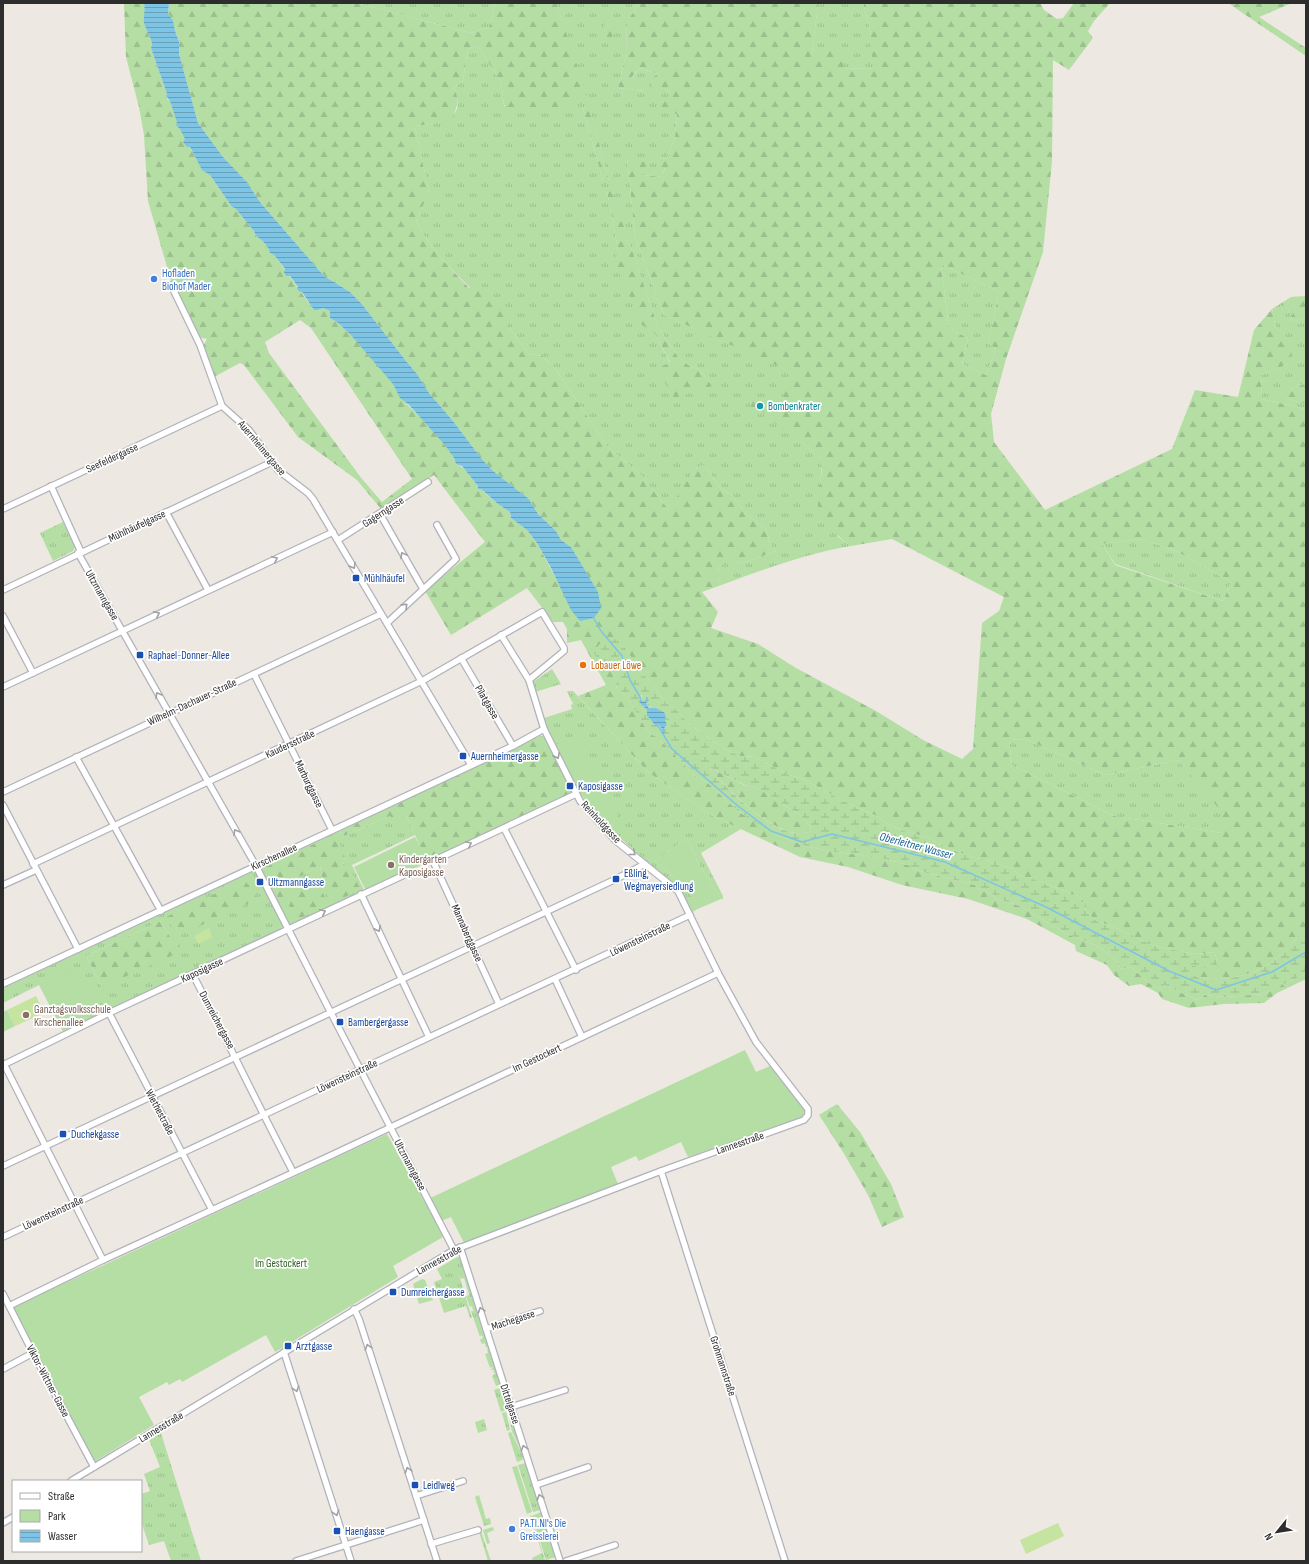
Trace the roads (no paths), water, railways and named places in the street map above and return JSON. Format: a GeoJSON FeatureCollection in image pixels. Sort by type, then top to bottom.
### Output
{"type":"FeatureCollection","features":[{"type":"Feature","properties":{"kind":"street","name":"Auernheimergasse"},"geometry":{"type":"LineString","coordinates":[[171,285],[200,345],[222,406],[250,430],[278,470],[308,493],[313,499],[471,765]]}},
{"type":"Feature","properties":{"kind":"street","name":"Seefeldergasse"},"geometry":{"type":"LineString","coordinates":[[3,510],[222,406]]}},
{"type":"Feature","properties":{"kind":"street","name":"Mühlhäufelgasse"},"geometry":{"type":"LineString","coordinates":[[3,590],[272,462]]}},
{"type":"Feature","properties":{"kind":"street","name":"Gagerngasse"},"geometry":{"type":"LineString","coordinates":[[338,540],[428,482]]}},
{"type":"Feature","properties":{"kind":"street","name":"Ultzmanngasse"},"geometry":{"type":"LineString","coordinates":[[51,486],[80,553],[168,713],[256,866],[360,1070],[457,1248]]}},
{"type":"Feature","properties":{"kind":"street"},"geometry":{"type":"LineString","coordinates":[[166,512],[208,590]]}},
{"type":"Feature","properties":{"kind":"street"},"geometry":{"type":"LineString","coordinates":[[380,514],[423,589]]}},
{"type":"Feature","properties":{"kind":"street"},"geometry":{"type":"LineString","coordinates":[[387,623],[456,559],[437,525]]}},
{"type":"Feature","properties":{"kind":"street"},"geometry":{"type":"LineString","coordinates":[[3,687],[333,532]]}},
{"type":"Feature","properties":{"kind":"street","name":"Kaudersstraße"},"geometry":{"type":"LineString","coordinates":[[3,885],[114,826],[422,682],[542,612],[564,648],[564,651],[529,680]]}},
{"type":"Feature","properties":{"kind":"street","name":"Wilhelm-Dachauer-Straße"},"geometry":{"type":"LineString","coordinates":[[3,792],[76,756],[381,614]]}},
{"type":"Feature","properties":{"kind":"street"},"geometry":{"type":"LineString","coordinates":[[3,616],[34,673]]}},
{"type":"Feature","properties":{"kind":"street","name":"Reinholdgasse"},"geometry":{"type":"LineString","coordinates":[[501,635],[529,680],[544,729],[580,801],[616,841],[678,891],[718,973],[756,1042],[808,1108]]}},
{"type":"Feature","properties":{"kind":"street","name":"Pilatgasse"},"geometry":{"type":"LineString","coordinates":[[461,658],[513,746]]}},
{"type":"Feature","properties":{"kind":"street","name":"Marburggasse"},"geometry":{"type":"LineString","coordinates":[[254,674],[332,830]]}},
{"type":"Feature","properties":{"kind":"street","name":"Kirschenallee"},"geometry":{"type":"LineString","coordinates":[[3,984],[513,746],[544,729]]}},
{"type":"Feature","properties":{"kind":"street"},"geometry":{"type":"LineString","coordinates":[[76,756],[161,911]]}},
{"type":"Feature","properties":{"kind":"street"},"geometry":{"type":"LineString","coordinates":[[576,794],[504,828],[576,970]]}},
{"type":"Feature","properties":{"kind":"street"},"geometry":{"type":"LineString","coordinates":[[3,805],[78,949]]}},
{"type":"Feature","properties":{"kind":"street","name":"Mannaberggasse"},"geometry":{"type":"LineString","coordinates":[[499,1004],[434,861],[504,828]]}},
{"type":"Feature","properties":{"kind":"street"},"geometry":{"type":"LineString","coordinates":[[3,1166],[402,980],[623,876],[645,864]]}},
{"type":"Feature","properties":{"kind":"street","name":"Kaposigasse"},"geometry":{"type":"LineString","coordinates":[[3,1064],[402,876]]}},
{"type":"Feature","properties":{"kind":"street"},"geometry":{"type":"LineString","coordinates":[[361,894],[429,1037]]}},
{"type":"Feature","properties":{"kind":"street","name":"Löwensteinstraße"},"geometry":{"type":"LineString","coordinates":[[3,1237],[499,1004],[576,970],[690,915]]}},
{"type":"Feature","properties":{"kind":"street","name":"Im Gestockert"},"geometry":{"type":"LineString","coordinates":[[9,1306],[103,1260],[718,973]]}},
{"type":"Feature","properties":{"kind":"street","name":"Dumreichergasse"},"geometry":{"type":"LineString","coordinates":[[193,975],[236,1057],[263,1115],[294,1172]]}},
{"type":"Feature","properties":{"kind":"street"},"geometry":{"type":"LineString","coordinates":[[555,979],[582,1037]]}},
{"type":"Feature","properties":{"kind":"street","name":"Wiethestraße"},"geometry":{"type":"LineString","coordinates":[[109,1013],[212,1210]]}},
{"type":"Feature","properties":{"kind":"street"},"geometry":{"type":"LineString","coordinates":[[3,1064],[103,1260]]}},
{"type":"Feature","properties":{"kind":"street","name":"Lannesstraße"},"geometry":{"type":"LineString","coordinates":[[73,1480],[457,1248],[661,1170],[804,1120],[808,1115],[808,1108]]}},
{"type":"Feature","properties":{"kind":"street","name":"Grohmannstraße"},"geometry":{"type":"LineString","coordinates":[[661,1170],[785,1561]]}},
{"type":"Feature","properties":{"kind":"street","name":"Dittelgasse"},"geometry":{"type":"LineString","coordinates":[[457,1248],[486,1329],[560,1561]]}},
{"type":"Feature","properties":{"kind":"street","name":"Viktor-Wittner-Gasse"},"geometry":{"type":"LineString","coordinates":[[3,1294],[32,1353],[94,1467]]}},
{"type":"Feature","properties":{"kind":"street"},"geometry":{"type":"LineString","coordinates":[[354,1309],[359,1319],[436,1561]]}},
{"type":"Feature","properties":{"kind":"street","name":"Machegasse"},"geometry":{"type":"LineString","coordinates":[[486,1329],[540,1311]]}},
{"type":"Feature","properties":{"kind":"street"},"geometry":{"type":"LineString","coordinates":[[284,1352],[351,1561]]}},
{"type":"Feature","properties":{"kind":"street"},"geometry":{"type":"LineString","coordinates":[[3,1368],[32,1353]]}},
{"type":"Feature","properties":{"kind":"street"},"geometry":{"type":"LineString","coordinates":[[511,1407],[565,1390]]}},
{"type":"Feature","properties":{"kind":"street"},"geometry":{"type":"LineString","coordinates":[[536,1485],[588,1467]]}},
{"type":"Feature","properties":{"kind":"street"},"geometry":{"type":"LineString","coordinates":[[416,1496],[463,1481]]}},
{"type":"Feature","properties":{"kind":"street"},"geometry":{"type":"LineString","coordinates":[[3,1523],[12,1518]]}},
{"type":"Feature","properties":{"kind":"street"},"geometry":{"type":"LineString","coordinates":[[296,1561],[424,1520]]}},
{"type":"Feature","properties":{"kind":"street"},"geometry":{"type":"LineString","coordinates":[[431,1544],[478,1530]]}},
{"type":"Feature","properties":{"kind":"street"},"geometry":{"type":"LineString","coordinates":[[566,1561],[615,1545]]}},
{"type":"Feature","properties":{"kind":"water"},"geometry":{"type":"Polygon","coordinates":[[[144,3],[169,3],[168,14],[173,20],[179,41],[179,54],[198,123],[223,157],[246,181],[260,202],[324,276],[350,292],[361,303],[417,374],[429,393],[453,421],[481,458],[493,471],[529,499],[538,514],[556,531],[561,540],[571,547],[598,592],[601,608],[594,618],[580,621],[571,610],[551,568],[537,543],[527,530],[511,518],[510,512],[481,489],[478,489],[478,486],[462,466],[456,464],[454,458],[445,445],[409,405],[400,398],[393,384],[350,334],[330,318],[330,311],[323,308],[314,310],[302,292],[297,289],[298,287],[290,276],[286,276],[284,272],[285,269],[274,255],[270,253],[263,241],[256,236],[254,231],[235,208],[232,207],[210,175],[202,170],[190,147],[187,147],[183,142],[185,139],[180,129],[176,125],[177,122],[170,101],[166,96],[167,94],[151,48],[151,39],[144,24],[144,3]]]}},
{"type":"Feature","properties":{"kind":"water"},"geometry":{"type":"Polygon","coordinates":[[[640,694],[641,699],[644,702],[647,697],[649,700],[646,703],[649,708],[656,708],[665,713],[667,725],[664,728],[665,732],[663,734],[661,732],[662,729],[658,724],[656,726],[647,716],[647,710],[639,702],[640,694]]]}},
{"type":"Feature","properties":{"kind":"waterway","name":"Oberleitner Wasser"},"geometry":{"type":"LineString","coordinates":[[593,617],[601,631],[622,656],[630,680],[640,697]]}},
{"type":"Feature","properties":{"kind":"waterway","name":"Oberleitner Wasser"},"geometry":{"type":"LineString","coordinates":[[657,724],[672,749],[738,806],[771,831],[802,842],[832,834],[945,862],[1046,907],[1169,971],[1216,990],[1272,972],[1306,952]]}},
{"type":"Feature","properties":{"kind":"place","name":"Hofladen Biohof Mader"},"geometry":{"type":"Point","coordinates":[154,279]}},
{"type":"Feature","properties":{"kind":"place","name":"Bombenkrater"},"geometry":{"type":"Point","coordinates":[760,406]}},
{"type":"Feature","properties":{"kind":"place","name":"Mühlhäufel"},"geometry":{"type":"Point","coordinates":[356,578]}},
{"type":"Feature","properties":{"kind":"place","name":"Raphael-Donner-Allee"},"geometry":{"type":"Point","coordinates":[140,655]}},
{"type":"Feature","properties":{"kind":"place","name":"Lobauer Löwe"},"geometry":{"type":"Point","coordinates":[583,665]}},
{"type":"Feature","properties":{"kind":"place","name":"Auernheimergasse"},"geometry":{"type":"Point","coordinates":[463,756]}},
{"type":"Feature","properties":{"kind":"place","name":"Kaposigasse"},"geometry":{"type":"Point","coordinates":[570,786]}},
{"type":"Feature","properties":{"kind":"place","name":"Kindergarten Kaposigasse"},"geometry":{"type":"Point","coordinates":[391,865]}},
{"type":"Feature","properties":{"kind":"place","name":"Eßling, Wegmayersiedlung"},"geometry":{"type":"Point","coordinates":[616,879]}},
{"type":"Feature","properties":{"kind":"place","name":"Ultzmanngasse"},"geometry":{"type":"Point","coordinates":[260,882]}},
{"type":"Feature","properties":{"kind":"place","name":"Ganztagsvolksschule Kirschenallee"},"geometry":{"type":"Point","coordinates":[26,1015]}},
{"type":"Feature","properties":{"kind":"place","name":"Bambergergasse"},"geometry":{"type":"Point","coordinates":[340,1022]}},
{"type":"Feature","properties":{"kind":"place","name":"Duchekgasse"},"geometry":{"type":"Point","coordinates":[63,1134]}},
{"type":"Feature","properties":{"kind":"place","name":"Dumreichergasse"},"geometry":{"type":"Point","coordinates":[393,1292]}},
{"type":"Feature","properties":{"kind":"place","name":"Arztgasse"},"geometry":{"type":"Point","coordinates":[288,1346]}},
{"type":"Feature","properties":{"kind":"place","name":"Leidlweg"},"geometry":{"type":"Point","coordinates":[415,1485]}},
{"type":"Feature","properties":{"kind":"place","name":"PA.TI.NI's Die Greisslerei"},"geometry":{"type":"Point","coordinates":[512,1529]}},
{"type":"Feature","properties":{"kind":"place","name":"Haengasse"},"geometry":{"type":"Point","coordinates":[337,1531]}}]}
